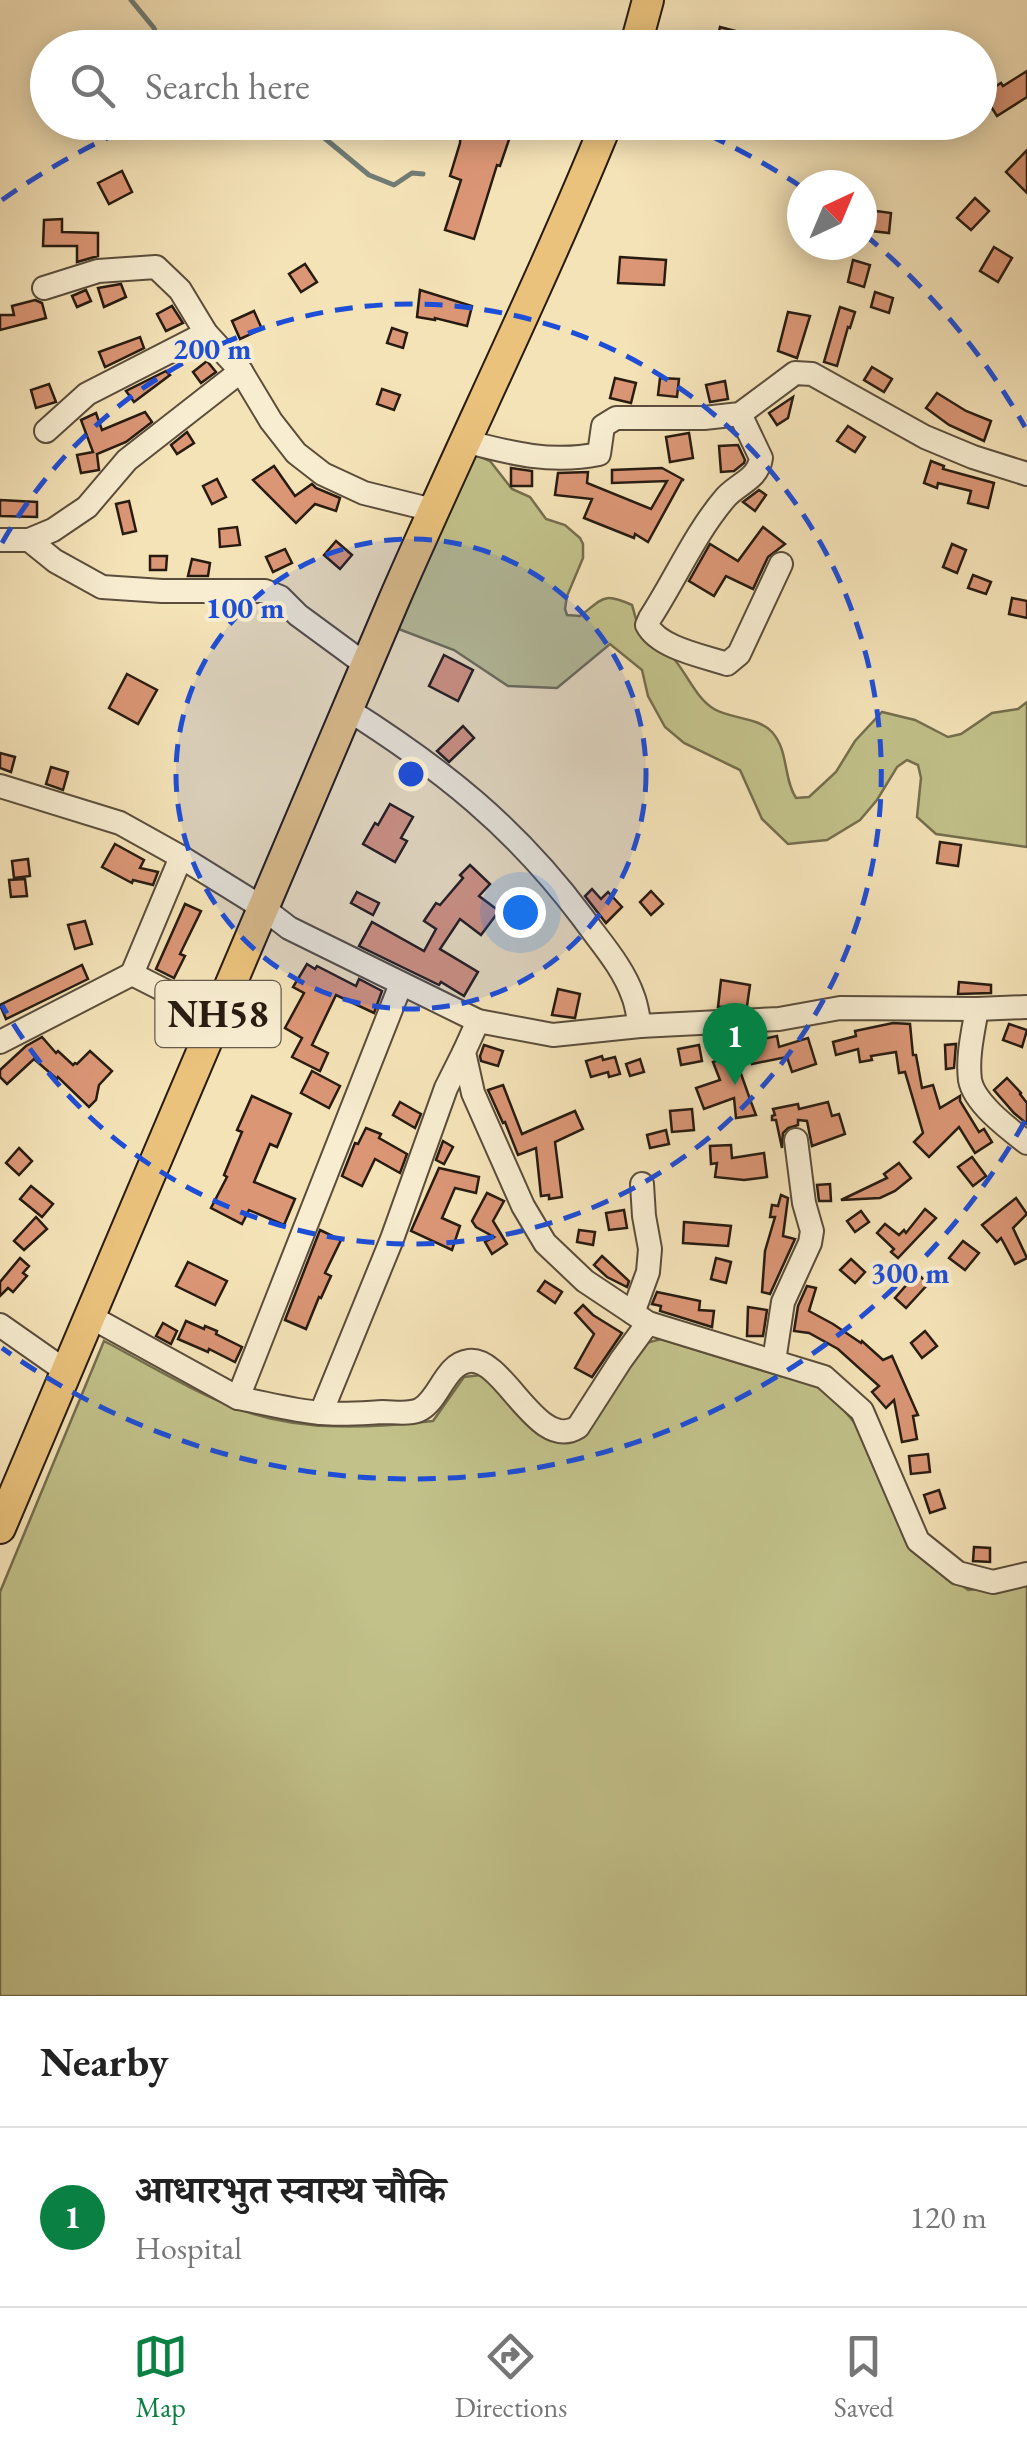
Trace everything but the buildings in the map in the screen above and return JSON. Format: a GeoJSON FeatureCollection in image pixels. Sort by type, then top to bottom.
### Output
{"type":"FeatureCollection","features":[{"type":"Feature","properties":{"kind":"main road"},"geometry":{"type":"LineString","coordinates":[[640,30],[648,0]]}},
{"type":"Feature","properties":{"kind":"main road","name":"NH58"},"geometry":{"type":"LineString","coordinates":[[0,1528],[366,665],[599,140]]}},
{"type":"Feature","properties":{"kind":"street"},"geometry":{"type":"LineString","coordinates":[[44,288],[98,271],[156,267],[180,290],[206,333],[240,371],[296,454],[323,474],[364,493],[435,506]]}},
{"type":"Feature","properties":{"kind":"street"},"geometry":{"type":"LineString","coordinates":[[46,430],[87,394],[206,333]]}},
{"type":"Feature","properties":{"kind":"street"},"geometry":{"type":"LineString","coordinates":[[0,540],[28,540],[53,530],[87,507],[127,460],[240,371]]}},
{"type":"Feature","properties":{"kind":"street"},"geometry":{"type":"LineString","coordinates":[[462,448],[581,458],[598,454],[602,426],[616,418],[740,414],[795,374],[812,374],[925,437],[1027,474]]}},
{"type":"Feature","properties":{"kind":"street"},"geometry":{"type":"LineString","coordinates":[[740,414],[761,458],[760,465],[755,474],[729,494],[695,542],[647,625],[654,636],[668,644],[727,664],[738,654],[781,564]]}},
{"type":"Feature","properties":{"kind":"street"},"geometry":{"type":"LineString","coordinates":[[28,540],[102,587],[265,590],[280,597],[366,665]]}},
{"type":"Feature","properties":{"kind":"street"},"geometry":{"type":"LineString","coordinates":[[347,710],[458,785],[537,860],[619,966],[633,996],[640,1026]]}},
{"type":"Feature","properties":{"kind":"street"},"geometry":{"type":"LineString","coordinates":[[0,786],[120,824],[181,856],[289,928],[478,1021],[553,1034],[779,1019],[840,1008],[1027,1007]]}},
{"type":"Feature","properties":{"kind":"street"},"geometry":{"type":"LineString","coordinates":[[0,1042],[132,974],[181,856]]}},
{"type":"Feature","properties":{"kind":"street"},"geometry":{"type":"LineString","coordinates":[[132,974],[217,1017]]}},
{"type":"Feature","properties":{"kind":"street"},"geometry":{"type":"LineString","coordinates":[[238,1398],[402,984]]}},
{"type":"Feature","properties":{"kind":"street"},"geometry":{"type":"LineString","coordinates":[[976,1009],[970,1045],[970,1082],[992,1114],[1027,1143]]}},
{"type":"Feature","properties":{"kind":"street"},"geometry":{"type":"LineString","coordinates":[[322,1414],[392,1239],[446,1088],[478,1021]]}},
{"type":"Feature","properties":{"kind":"street"},"geometry":{"type":"LineString","coordinates":[[464,1052],[473,1093],[524,1206],[545,1243],[584,1281],[641,1318],[824,1377],[862,1411],[918,1541],[958,1573],[992,1582],[1027,1574]]}},
{"type":"Feature","properties":{"kind":"street"},"geometry":{"type":"LineString","coordinates":[[774,1361],[783,1302],[812,1231],[804,1203],[796,1140]]}},
{"type":"Feature","properties":{"kind":"street"},"geometry":{"type":"LineString","coordinates":[[91,1316],[238,1398],[322,1414],[417,1412],[433,1400],[460,1363],[472,1360],[485,1364],[535,1416],[558,1432],[569,1432],[578,1427],[641,1318],[650,1250],[642,1184]]}},
{"type":"Feature","properties":{"kind":"street"},"geometry":{"type":"LineString","coordinates":[[0,1325],[67,1372]]}},
{"type":"Feature","properties":{"kind":"shaded area"},"geometry":{"type":"Polygon","coordinates":[[[474,454],[490,461],[512,489],[530,497],[546,519],[565,525],[580,538],[583,558],[567,596],[567,615],[580,616],[609,598],[632,605],[643,635],[674,659],[708,704],[759,723],[772,732],[796,798],[809,797],[836,772],[855,741],[882,712],[915,720],[948,737],[961,734],[992,713],[1018,709],[1027,702],[1027,847],[936,834],[917,817],[921,778],[918,765],[907,760],[897,767],[860,820],[827,840],[788,844],[762,819],[740,770],[684,743],[665,727],[648,696],[642,670],[610,644],[557,688],[508,686],[454,650],[396,628],[474,454]]]}},
{"type":"Feature","properties":{"kind":"shaded area"},"geometry":{"type":"Polygon","coordinates":[[[661,1339],[814,1383],[863,1433],[916,1550],[968,1590],[1027,1584],[1027,1996],[0,1996],[0,1592],[104,1341],[224,1403],[265,1417],[312,1425],[433,1421],[464,1377],[481,1375],[550,1439],[573,1442],[625,1367],[646,1343],[661,1339]]]}},
{"type":"Feature","properties":{"kind":"waterway"},"geometry":{"type":"LineString","coordinates":[[131,0],[155,30]]}},
{"type":"Feature","properties":{"kind":"waterway"},"geometry":{"type":"LineString","coordinates":[[327,140],[369,175],[394,185],[412,173],[423,174]]}},
{"type":"Feature","properties":{"kind":"place","name":"आधारभुत स्वास्थ चौकि"},"geometry":{"type":"Point","coordinates":[735,1085]}}]}
